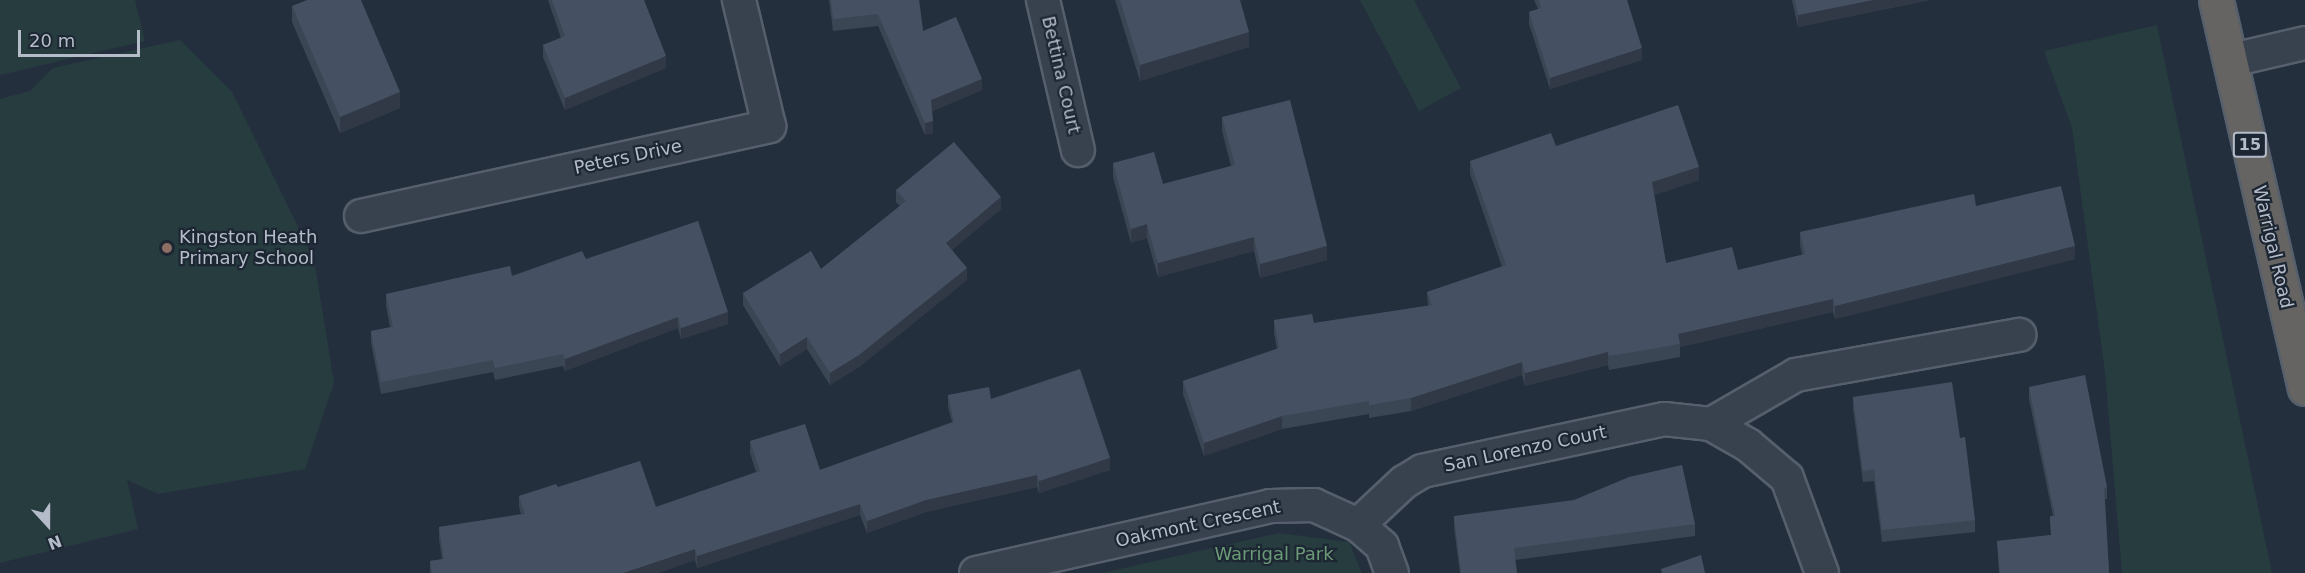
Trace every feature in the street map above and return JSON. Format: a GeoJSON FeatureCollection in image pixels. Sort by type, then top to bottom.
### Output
{"type":"FeatureCollection","features":[{"type":"Feature","properties":{"kind":"highway","name":"Warrigal Road"},"geometry":{"type":"LineString","coordinates":[[2216,0],[2232,60],[2305,388]]}},
{"type":"Feature","properties":{"kind":"street","name":"Peters Drive"},"geometry":{"type":"LineString","coordinates":[[361,216],[769,126],[740,0]]}},
{"type":"Feature","properties":{"kind":"street","name":"Bettina Court"},"geometry":{"type":"LineString","coordinates":[[1043,0],[1078,150]]}},
{"type":"Feature","properties":{"kind":"street"},"geometry":{"type":"LineString","coordinates":[[2232,60],[2305,43]]}},
{"type":"Feature","properties":{"kind":"street"},"geometry":{"type":"LineString","coordinates":[[1711,424],[1796,375],[2019,335]]}},
{"type":"Feature","properties":{"kind":"street","name":"San Lorenzo Court"},"geometry":{"type":"LineString","coordinates":[[1358,525],[1404,482],[1422,471],[1664,419],[1711,424],[1748,445],[1787,478],[1822,573]]}},
{"type":"Feature","properties":{"kind":"street","name":"Oakmont Crescent"},"geometry":{"type":"LineString","coordinates":[[976,573],[1270,506],[1314,505],[1358,525],[1382,546],[1392,573]]}},
{"type":"Feature","properties":{"kind":"green space"},"geometry":{"type":"Polygon","coordinates":[[[0,0],[135,0],[145,41],[0,75],[0,0]]]}},
{"type":"Feature","properties":{"kind":"green space"},"geometry":{"type":"Polygon","coordinates":[[[1360,0],[1414,0],[1461,88],[1419,111],[1360,0]]]}},
{"type":"Feature","properties":{"kind":"green space"},"geometry":{"type":"Polygon","coordinates":[[[2157,25],[2272,573],[2122,573],[2105,372],[2072,128],[2044,51],[2157,25]]]}},
{"type":"Feature","properties":{"kind":"green space","name":"Kingston Heath Primary School"},"geometry":{"type":"Polygon","coordinates":[[[180,40],[232,92],[314,259],[334,383],[305,469],[158,494],[127,480],[138,529],[0,563],[0,99],[30,91],[53,68],[180,40]]]}},
{"type":"Feature","properties":{"kind":"green space","name":"Warrigal Park"},"geometry":{"type":"Polygon","coordinates":[[[1279,533],[1349,542],[1362,573],[1102,573],[1279,533]]]}},
{"type":"Feature","properties":{"kind":"building"},"geometry":{"type":"Polygon","coordinates":[[[307,0],[361,0],[400,92],[340,117],[292,6],[307,0]]]}},
{"type":"Feature","properties":{"kind":"building"},"geometry":{"type":"Polygon","coordinates":[[[552,0],[644,0],[666,56],[565,98],[543,45],[565,36],[552,0]]]}},
{"type":"Feature","properties":{"kind":"building"},"geometry":{"type":"Polygon","coordinates":[[[831,0],[919,0],[923,31],[956,17],[982,79],[931,100],[933,121],[925,123],[878,14],[833,19],[831,0]]]}},
{"type":"Feature","properties":{"kind":"building"},"geometry":{"type":"Polygon","coordinates":[[[1120,0],[1240,0],[1249,32],[1140,65],[1120,0]]]}},
{"type":"Feature","properties":{"kind":"building"},"geometry":{"type":"Polygon","coordinates":[[[1539,0],[1627,0],[1642,48],[1550,78],[1529,12],[1541,8],[1539,0]]]}},
{"type":"Feature","properties":{"kind":"building"},"geometry":{"type":"Polygon","coordinates":[[[1795,0],[1873,0],[1798,15],[1795,0]]]}},
{"type":"Feature","properties":{"kind":"building"},"geometry":{"type":"Polygon","coordinates":[[[1290,100],[1327,246],[1260,264],[1254,237],[1158,263],[1147,224],[1131,229],[1113,163],[1154,152],[1163,184],[1235,165],[1222,117],[1290,100]]]}},
{"type":"Feature","properties":{"kind":"building"},"geometry":{"type":"Polygon","coordinates":[[[1678,105],[1699,167],[1652,182],[1666,263],[1732,247],[1738,270],[1805,254],[1800,232],[1974,194],[1976,206],[2061,186],[2075,246],[1835,306],[1833,299],[1678,334],[1680,344],[1609,356],[1608,352],[1525,373],[1522,362],[1411,398],[1369,405],[1369,401],[1282,416],[1204,443],[1183,381],[1279,348],[1274,320],[1312,314],[1314,323],[1432,305],[1427,292],[1506,265],[1470,161],[1551,133],[1556,146],[1678,105]]]}},
{"type":"Feature","properties":{"kind":"building"},"geometry":{"type":"Polygon","coordinates":[[[954,142],[1001,197],[946,243],[967,268],[859,355],[830,373],[807,337],[780,354],[743,293],[811,251],[821,269],[906,201],[896,190],[954,142]]]}},
{"type":"Feature","properties":{"kind":"building"},"geometry":{"type":"Polygon","coordinates":[[[698,221],[728,312],[681,328],[678,317],[565,359],[563,354],[495,368],[493,360],[381,382],[371,331],[393,327],[386,294],[510,266],[512,276],[582,251],[586,259],[698,221]]]}},
{"type":"Feature","properties":{"kind":"building"},"geometry":{"type":"Polygon","coordinates":[[[1080,369],[1110,458],[1039,481],[1037,475],[926,500],[867,521],[860,504],[697,556],[695,549],[623,573],[432,573],[430,561],[444,559],[439,527],[525,514],[519,496],[556,484],[558,487],[640,461],[656,507],[760,471],[750,441],[805,424],[820,470],[954,422],[948,395],[989,387],[991,399],[1080,369]]]}},
{"type":"Feature","properties":{"kind":"building"},"geometry":{"type":"Polygon","coordinates":[[[2085,375],[2107,487],[2104,488],[2109,573],[2000,573],[1997,541],[2051,535],[2050,516],[2055,516],[2029,387],[2085,375]]]}},
{"type":"Feature","properties":{"kind":"building"},"geometry":{"type":"Polygon","coordinates":[[[1952,382],[1960,438],[1965,437],[1975,520],[1882,530],[1874,469],[1863,471],[1853,397],[1952,382]]]}},
{"type":"Feature","properties":{"kind":"building"},"geometry":{"type":"Polygon","coordinates":[[[1682,465],[1695,524],[1514,548],[1517,573],[1461,573],[1454,516],[1574,500],[1629,477],[1682,465]]]}},
{"type":"Feature","properties":{"kind":"building"},"geometry":{"type":"Polygon","coordinates":[[[1701,555],[1705,573],[1662,573],[1661,569],[1701,555]]]}},
{"type":"Feature","properties":{"kind":"place","name":"Kingston Heath Primary School"},"geometry":{"type":"Point","coordinates":[167,248]}}]}
